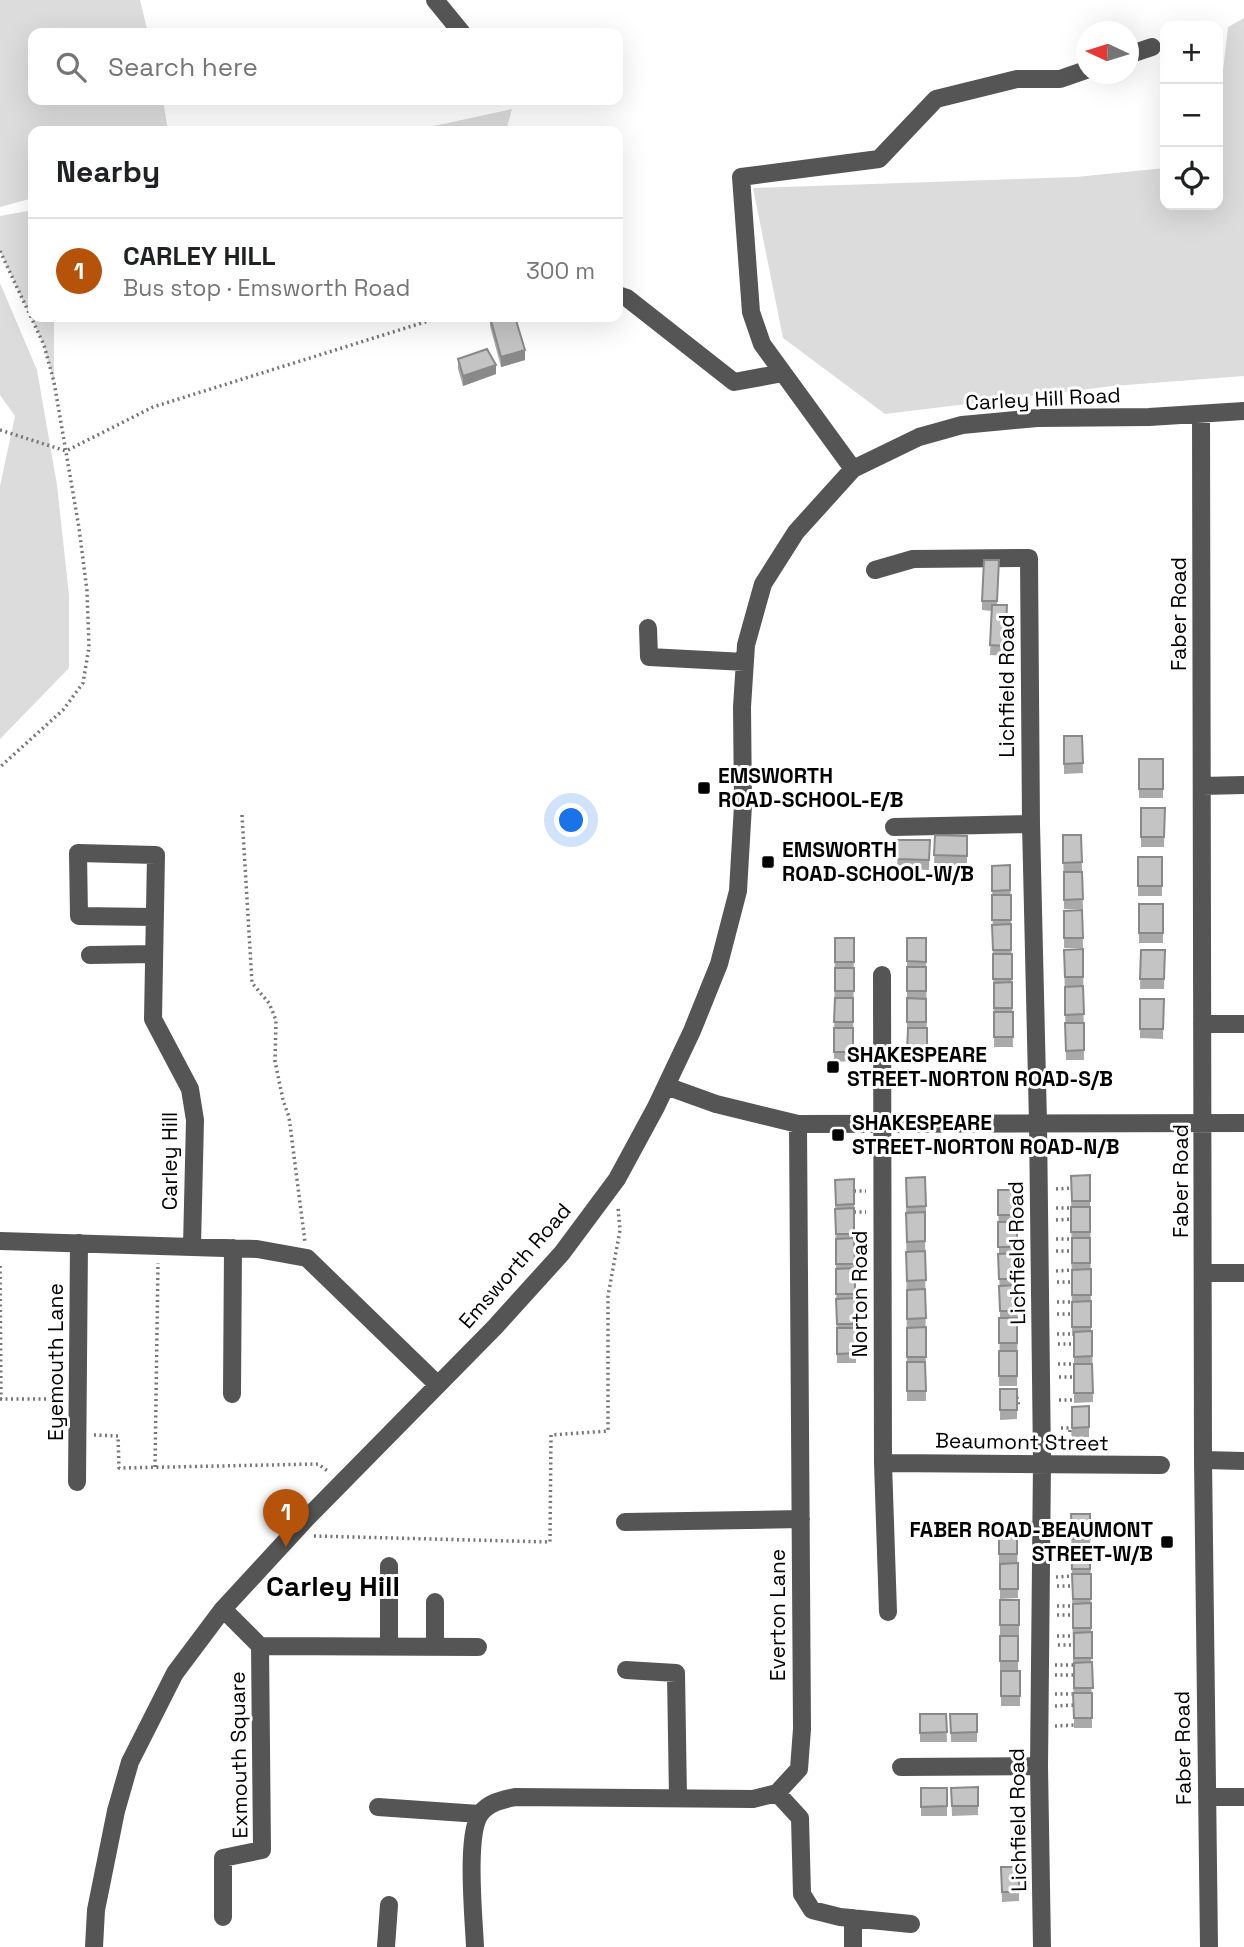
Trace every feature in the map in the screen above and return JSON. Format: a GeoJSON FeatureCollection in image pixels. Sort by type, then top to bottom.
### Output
{"type":"FeatureCollection","features":[{"type":"Feature","properties":{"kind":"street"},"geometry":{"type":"LineString","coordinates":[[435,0],[458,28]]}},
{"type":"Feature","properties":{"kind":"street"},"geometry":{"type":"LineString","coordinates":[[1139,52],[1152,47]]}},
{"type":"Feature","properties":{"kind":"street"},"geometry":{"type":"LineString","coordinates":[[853,469],[762,344],[751,312],[741,177],[878,159],[936,99],[1017,79],[1060,79],[1076,74]]}},
{"type":"Feature","properties":{"kind":"street"},"geometry":{"type":"LineString","coordinates":[[623,297],[734,382],[783,373]]}},
{"type":"Feature","properties":{"kind":"street","name":"Carley Hill Road"},"geometry":{"type":"LineString","coordinates":[[853,469],[919,437],[962,425],[1037,418],[1244,411]]}},
{"type":"Feature","properties":{"kind":"street","name":"Faber Road"},"geometry":{"type":"LineString","coordinates":[[1201,414],[1203,1460],[1209,1947]]}},
{"type":"Feature","properties":{"kind":"street","name":"Emsworth Road"},"geometry":{"type":"LineString","coordinates":[[94,1947],[96,1909],[116,1811],[130,1762],[175,1673],[223,1609],[291,1535],[495,1327],[562,1253],[617,1179],[666,1086],[719,964],[738,891],[746,645],[763,584],[796,532],[853,469]]}},
{"type":"Feature","properties":{"kind":"street","name":"Lichfield Road"},"geometry":{"type":"LineString","coordinates":[[875,570],[913,559],[1029,558],[1042,1465],[1042,1947]]}},
{"type":"Feature","properties":{"kind":"street"},"geometry":{"type":"LineString","coordinates":[[648,628],[649,657],[745,662]]}},
{"type":"Feature","properties":{"kind":"street"},"geometry":{"type":"LineString","coordinates":[[1202,786],[1244,785]]}},
{"type":"Feature","properties":{"kind":"street"},"geometry":{"type":"LineString","coordinates":[[894,827],[1031,824]]}},
{"type":"Feature","properties":{"kind":"street","name":"Carley Hill"},"geometry":{"type":"LineString","coordinates":[[154,917],[79,916],[78,853],[156,855],[153,1019],[190,1089],[195,1120],[192,1246]]}},
{"type":"Feature","properties":{"kind":"street"},"geometry":{"type":"LineString","coordinates":[[90,955],[154,954]]}},
{"type":"Feature","properties":{"kind":"street","name":"Norton Road"},"geometry":{"type":"LineString","coordinates":[[882,975],[884,1463],[888,1612]]}},
{"type":"Feature","properties":{"kind":"street"},"geometry":{"type":"LineString","coordinates":[[1202,1024],[1244,1024]]}},
{"type":"Feature","properties":{"kind":"street"},"geometry":{"type":"LineString","coordinates":[[666,1086],[716,1104],[798,1124],[1244,1123]]}},
{"type":"Feature","properties":{"kind":"street","name":"Everton Lane"},"geometry":{"type":"LineString","coordinates":[[777,1793],[799,1769],[802,1729],[798,1124]]}},
{"type":"Feature","properties":{"kind":"street"},"geometry":{"type":"LineString","coordinates":[[0,1241],[257,1249],[307,1258],[438,1385]]}},
{"type":"Feature","properties":{"kind":"street","name":"Eyemouth Lane"},"geometry":{"type":"LineString","coordinates":[[77,1482],[79,1243]]}},
{"type":"Feature","properties":{"kind":"street"},"geometry":{"type":"LineString","coordinates":[[232,1394],[233,1248]]}},
{"type":"Feature","properties":{"kind":"street"},"geometry":{"type":"LineString","coordinates":[[1204,1273],[1244,1273]]}},
{"type":"Feature","properties":{"kind":"street"},"geometry":{"type":"LineString","coordinates":[[1203,1460],[1244,1461]]}},
{"type":"Feature","properties":{"kind":"street","name":"Beaumont Street"},"geometry":{"type":"LineString","coordinates":[[884,1463],[1161,1465]]}},
{"type":"Feature","properties":{"kind":"street"},"geometry":{"type":"LineString","coordinates":[[625,1522],[801,1519]]}},
{"type":"Feature","properties":{"kind":"street"},"geometry":{"type":"LineString","coordinates":[[389,1566],[389,1647]]}},
{"type":"Feature","properties":{"kind":"street"},"geometry":{"type":"LineString","coordinates":[[435,1602],[435,1647]]}},
{"type":"Feature","properties":{"kind":"street","name":"Exmouth Square"},"geometry":{"type":"LineString","coordinates":[[223,1609],[260,1646],[262,1850],[223,1858],[223,1916]]}},
{"type":"Feature","properties":{"kind":"street","name":"Exmouth Square"},"geometry":{"type":"LineString","coordinates":[[260,1646],[478,1647]]}},
{"type":"Feature","properties":{"kind":"street"},"geometry":{"type":"LineString","coordinates":[[626,1670],[676,1673],[678,1798]]}},
{"type":"Feature","properties":{"kind":"street"},"geometry":{"type":"LineString","coordinates":[[901,1767],[1040,1766]]}},
{"type":"Feature","properties":{"kind":"street"},"geometry":{"type":"LineString","coordinates":[[475,1947],[472,1845],[479,1814],[491,1804],[515,1797],[753,1799],[777,1793],[800,1818],[802,1894],[812,1910],[853,1918],[911,1924]]}},
{"type":"Feature","properties":{"kind":"street"},"geometry":{"type":"LineString","coordinates":[[1207,1797],[1244,1797]]}},
{"type":"Feature","properties":{"kind":"street"},"geometry":{"type":"LineString","coordinates":[[378,1807],[479,1814]]}},
{"type":"Feature","properties":{"kind":"street"},"geometry":{"type":"LineString","coordinates":[[387,1947],[390,1905]]}},
{"type":"Feature","properties":{"kind":"street"},"geometry":{"type":"LineString","coordinates":[[853,1918],[853,1947]]}},
{"type":"Feature","properties":{"kind":"path"},"geometry":{"type":"LineString","coordinates":[[0,251],[28,311]]}},
{"type":"Feature","properties":{"kind":"path"},"geometry":{"type":"LineString","coordinates":[[0,767],[64,710],[83,683],[89,647],[87,591],[79,528],[54,382],[44,345],[33,322]]}},
{"type":"Feature","properties":{"kind":"path"},"geometry":{"type":"LineString","coordinates":[[0,429],[66,452],[153,407],[425,322]]}},
{"type":"Feature","properties":{"kind":"path"},"geometry":{"type":"LineString","coordinates":[[242,816],[252,983],[269,1003],[276,1020],[275,1061],[289,1116],[307,1258]]}},
{"type":"Feature","properties":{"kind":"path"},"geometry":{"type":"LineString","coordinates":[[291,1535],[550,1542],[551,1435],[608,1431],[608,1296],[620,1230],[617,1179]]}},
{"type":"Feature","properties":{"kind":"path"},"geometry":{"type":"LineString","coordinates":[[155,1467],[158,1245]]}},
{"type":"Feature","properties":{"kind":"path"},"geometry":{"type":"LineString","coordinates":[[0,1266],[0,1399],[78,1399]]}},
{"type":"Feature","properties":{"kind":"path"},"geometry":{"type":"LineString","coordinates":[[1017,1397],[1019,1407]]}},
{"type":"Feature","properties":{"kind":"path"},"geometry":{"type":"LineString","coordinates":[[1061,1428],[1070,1428],[1072,1434]]}},
{"type":"Feature","properties":{"kind":"path"},"geometry":{"type":"LineString","coordinates":[[78,1434],[118,1436],[119,1468],[318,1464],[343,1482]]}},
{"type":"Feature","properties":{"kind":"shaded area"},"geometry":{"type":"Polygon","coordinates":[[[0,0],[140,0],[147,28],[28,28],[28,105],[164,105],[167,126],[28,126],[28,199],[0,207],[0,0]]]}},
{"type":"Feature","properties":{"kind":"shaded area"},"geometry":{"type":"Polygon","coordinates":[[[1244,18],[1244,376],[1113,386],[885,414],[783,338],[753,188],[1076,177],[1160,169],[1160,210],[1223,210],[1223,70],[1228,27],[1244,18]]]}},
{"type":"Feature","properties":{"kind":"shaded area"},"geometry":{"type":"Polygon","coordinates":[[[512,109],[507,126],[434,126],[512,109]]]}},
{"type":"Feature","properties":{"kind":"shaded area"},"geometry":{"type":"Polygon","coordinates":[[[28,211],[28,311],[0,251],[0,216],[28,211]]]}},
{"type":"Feature","properties":{"kind":"shaded area"},"geometry":{"type":"Polygon","coordinates":[[[0,283],[37,370],[57,485],[69,595],[69,668],[0,739],[0,486],[15,416],[0,395],[0,283]]]}},
{"type":"Feature","properties":{"kind":"shaded area"},"geometry":{"type":"Polygon","coordinates":[[[33,322],[54,322],[54,382],[44,345],[33,322]]]}},
{"type":"Feature","properties":{"kind":"building"},"geometry":{"type":"Polygon","coordinates":[[[491,322],[517,322],[525,350],[501,357],[491,322]]]}},
{"type":"Feature","properties":{"kind":"building"},"geometry":{"type":"Polygon","coordinates":[[[487,349],[496,365],[463,376],[458,359],[487,349]]]}},
{"type":"Feature","properties":{"kind":"building"},"geometry":{"type":"Polygon","coordinates":[[[984,560],[999,560],[997,601],[982,601],[984,560]]]}},
{"type":"Feature","properties":{"kind":"building"},"geometry":{"type":"Polygon","coordinates":[[[992,605],[1007,605],[1005,646],[990,645],[992,605]]]}},
{"type":"Feature","properties":{"kind":"building"},"geometry":{"type":"Polygon","coordinates":[[[1064,736],[1082,736],[1083,763],[1064,764],[1064,736]]]}},
{"type":"Feature","properties":{"kind":"building"},"geometry":{"type":"Polygon","coordinates":[[[1139,759],[1163,759],[1163,789],[1139,789],[1139,759]]]}},
{"type":"Feature","properties":{"kind":"building"},"geometry":{"type":"Polygon","coordinates":[[[1141,808],[1165,808],[1164,837],[1141,837],[1141,808]]]}},
{"type":"Feature","properties":{"kind":"building"},"geometry":{"type":"Polygon","coordinates":[[[935,835],[967,836],[967,856],[934,855],[935,835]]]}},
{"type":"Feature","properties":{"kind":"building"},"geometry":{"type":"Polygon","coordinates":[[[1063,835],[1081,835],[1082,862],[1063,863],[1063,835]]]}},
{"type":"Feature","properties":{"kind":"building"},"geometry":{"type":"Polygon","coordinates":[[[898,840],[930,840],[929,860],[897,859],[898,840]]]}},
{"type":"Feature","properties":{"kind":"building"},"geometry":{"type":"Polygon","coordinates":[[[1138,857],[1162,857],[1162,886],[1138,886],[1138,857]]]}},
{"type":"Feature","properties":{"kind":"building"},"geometry":{"type":"Polygon","coordinates":[[[1010,865],[1010,890],[992,891],[992,866],[1010,865]]]}},
{"type":"Feature","properties":{"kind":"building"},"geometry":{"type":"Polygon","coordinates":[[[1064,872],[1082,872],[1083,899],[1064,900],[1064,872]]]}},
{"type":"Feature","properties":{"kind":"building"},"geometry":{"type":"Polygon","coordinates":[[[992,895],[1011,895],[1011,920],[992,920],[992,895]]]}},
{"type":"Feature","properties":{"kind":"building"},"geometry":{"type":"Polygon","coordinates":[[[1139,904],[1163,904],[1163,933],[1139,933],[1139,904]]]}},
{"type":"Feature","properties":{"kind":"building"},"geometry":{"type":"Polygon","coordinates":[[[1082,910],[1083,938],[1064,938],[1064,911],[1082,910]]]}},
{"type":"Feature","properties":{"kind":"building"},"geometry":{"type":"Polygon","coordinates":[[[1011,924],[1011,950],[993,950],[992,925],[1011,924]]]}},
{"type":"Feature","properties":{"kind":"building"},"geometry":{"type":"Polygon","coordinates":[[[835,938],[854,938],[854,962],[835,962],[835,938]]]}},
{"type":"Feature","properties":{"kind":"building"},"geometry":{"type":"Polygon","coordinates":[[[907,938],[926,938],[926,962],[907,961],[907,938]]]}},
{"type":"Feature","properties":{"kind":"building"},"geometry":{"type":"Polygon","coordinates":[[[1083,949],[1083,977],[1065,977],[1064,950],[1083,949]]]}},
{"type":"Feature","properties":{"kind":"building"},"geometry":{"type":"Polygon","coordinates":[[[1141,950],[1165,950],[1164,979],[1140,979],[1141,950]]]}},
{"type":"Feature","properties":{"kind":"building"},"geometry":{"type":"Polygon","coordinates":[[[993,954],[1012,954],[1012,979],[993,979],[993,954]]]}},
{"type":"Feature","properties":{"kind":"building"},"geometry":{"type":"Polygon","coordinates":[[[907,967],[926,967],[926,991],[907,991],[907,967]]]}},
{"type":"Feature","properties":{"kind":"building"},"geometry":{"type":"Polygon","coordinates":[[[835,968],[854,968],[854,991],[835,991],[835,968]]]}},
{"type":"Feature","properties":{"kind":"building"},"geometry":{"type":"Polygon","coordinates":[[[1012,982],[1012,1008],[994,1008],[994,983],[1012,982]]]}},
{"type":"Feature","properties":{"kind":"building"},"geometry":{"type":"Polygon","coordinates":[[[1083,986],[1084,1014],[1065,1015],[1065,987],[1083,986]]]}},
{"type":"Feature","properties":{"kind":"building"},"geometry":{"type":"Polygon","coordinates":[[[835,998],[853,998],[853,1022],[834,1022],[835,998]]]}},
{"type":"Feature","properties":{"kind":"building"},"geometry":{"type":"Polygon","coordinates":[[[907,998],[926,999],[926,1022],[907,1022],[907,998]]]}},
{"type":"Feature","properties":{"kind":"building"},"geometry":{"type":"Polygon","coordinates":[[[1140,999],[1164,999],[1163,1029],[1140,1029],[1140,999]]]}},
{"type":"Feature","properties":{"kind":"building"},"geometry":{"type":"Polygon","coordinates":[[[994,1012],[1013,1012],[1013,1037],[994,1037],[994,1012]]]}},
{"type":"Feature","properties":{"kind":"building"},"geometry":{"type":"Polygon","coordinates":[[[1065,1023],[1084,1023],[1084,1050],[1066,1051],[1065,1023]]]}},
{"type":"Feature","properties":{"kind":"building"},"geometry":{"type":"Polygon","coordinates":[[[834,1028],[853,1028],[853,1052],[834,1052],[834,1028]]]}},
{"type":"Feature","properties":{"kind":"building"},"geometry":{"type":"Polygon","coordinates":[[[908,1028],[927,1028],[927,1052],[907,1052],[908,1028]]]}},
{"type":"Feature","properties":{"kind":"building"},"geometry":{"type":"Polygon","coordinates":[[[1090,1175],[1090,1201],[1072,1201],[1071,1176],[1090,1175]]]}},
{"type":"Feature","properties":{"kind":"building"},"geometry":{"type":"Polygon","coordinates":[[[925,1177],[926,1206],[907,1207],[906,1178],[925,1177]]]}},
{"type":"Feature","properties":{"kind":"building"},"geometry":{"type":"Polygon","coordinates":[[[854,1179],[854,1204],[836,1205],[835,1180],[854,1179]]]}},
{"type":"Feature","properties":{"kind":"building"},"geometry":{"type":"Polygon","coordinates":[[[998,1190],[1017,1190],[1017,1215],[998,1215],[998,1190]]]}},
{"type":"Feature","properties":{"kind":"building"},"geometry":{"type":"Polygon","coordinates":[[[1071,1207],[1090,1207],[1090,1232],[1071,1232],[1071,1207]]]}},
{"type":"Feature","properties":{"kind":"building"},"geometry":{"type":"Polygon","coordinates":[[[854,1208],[854,1234],[836,1234],[835,1209],[854,1208]]]}},
{"type":"Feature","properties":{"kind":"building"},"geometry":{"type":"Polygon","coordinates":[[[925,1212],[925,1241],[907,1242],[906,1213],[925,1212]]]}},
{"type":"Feature","properties":{"kind":"building"},"geometry":{"type":"Polygon","coordinates":[[[998,1222],[1017,1222],[1017,1247],[998,1247],[998,1222]]]}},
{"type":"Feature","properties":{"kind":"building"},"geometry":{"type":"Polygon","coordinates":[[[854,1238],[855,1264],[836,1264],[836,1239],[854,1238]]]}},
{"type":"Feature","properties":{"kind":"building"},"geometry":{"type":"Polygon","coordinates":[[[1072,1238],[1090,1238],[1090,1263],[1072,1263],[1072,1238]]]}},
{"type":"Feature","properties":{"kind":"building"},"geometry":{"type":"Polygon","coordinates":[[[925,1251],[926,1280],[907,1281],[906,1252],[925,1251]]]}},
{"type":"Feature","properties":{"kind":"building"},"geometry":{"type":"Polygon","coordinates":[[[1017,1253],[1017,1279],[999,1279],[998,1254],[1017,1253]]]}},
{"type":"Feature","properties":{"kind":"building"},"geometry":{"type":"Polygon","coordinates":[[[855,1268],[855,1294],[836,1294],[836,1269],[855,1268]]]}},
{"type":"Feature","properties":{"kind":"building"},"geometry":{"type":"Polygon","coordinates":[[[1091,1269],[1091,1295],[1072,1295],[1072,1270],[1091,1269]]]}},
{"type":"Feature","properties":{"kind":"building"},"geometry":{"type":"Polygon","coordinates":[[[1018,1285],[1018,1311],[1000,1311],[999,1286],[1018,1285]]]}},
{"type":"Feature","properties":{"kind":"building"},"geometry":{"type":"Polygon","coordinates":[[[925,1289],[926,1318],[907,1319],[907,1290],[925,1289]]]}},
{"type":"Feature","properties":{"kind":"building"},"geometry":{"type":"Polygon","coordinates":[[[855,1298],[855,1324],[837,1324],[836,1299],[855,1298]]]}},
{"type":"Feature","properties":{"kind":"building"},"geometry":{"type":"Polygon","coordinates":[[[1091,1301],[1091,1327],[1072,1327],[1072,1302],[1091,1301]]]}},
{"type":"Feature","properties":{"kind":"building"},"geometry":{"type":"Polygon","coordinates":[[[999,1318],[1017,1318],[1017,1343],[999,1343],[999,1318]]]}},
{"type":"Feature","properties":{"kind":"building"},"geometry":{"type":"Polygon","coordinates":[[[926,1327],[926,1357],[907,1357],[907,1328],[926,1327]]]}},
{"type":"Feature","properties":{"kind":"building"},"geometry":{"type":"Polygon","coordinates":[[[837,1328],[855,1328],[856,1353],[837,1354],[837,1328]]]}},
{"type":"Feature","properties":{"kind":"building"},"geometry":{"type":"Polygon","coordinates":[[[1092,1331],[1092,1356],[1074,1357],[1074,1332],[1092,1331]]]}},
{"type":"Feature","properties":{"kind":"building"},"geometry":{"type":"Polygon","coordinates":[[[999,1351],[1017,1351],[1017,1376],[999,1376],[999,1351]]]}},
{"type":"Feature","properties":{"kind":"building"},"geometry":{"type":"Polygon","coordinates":[[[907,1362],[925,1362],[926,1391],[907,1391],[907,1362]]]}},
{"type":"Feature","properties":{"kind":"building"},"geometry":{"type":"Polygon","coordinates":[[[1074,1364],[1092,1364],[1093,1393],[1074,1393],[1074,1364]]]}},
{"type":"Feature","properties":{"kind":"building"},"geometry":{"type":"Polygon","coordinates":[[[1000,1389],[1017,1389],[1017,1410],[1000,1410],[1000,1389]]]}},
{"type":"Feature","properties":{"kind":"building"},"geometry":{"type":"Polygon","coordinates":[[[1089,1406],[1089,1427],[1072,1428],[1072,1407],[1089,1406]]]}},
{"type":"Feature","properties":{"kind":"building"},"geometry":{"type":"Polygon","coordinates":[[[1071,1514],[1090,1514],[1090,1539],[1072,1539],[1071,1514]]]}},
{"type":"Feature","properties":{"kind":"building"},"geometry":{"type":"Polygon","coordinates":[[[999,1529],[1017,1529],[1017,1554],[999,1554],[999,1529]]]}},
{"type":"Feature","properties":{"kind":"building"},"geometry":{"type":"Polygon","coordinates":[[[1071,1544],[1090,1544],[1090,1569],[1072,1569],[1071,1544]]]}},
{"type":"Feature","properties":{"kind":"building"},"geometry":{"type":"Polygon","coordinates":[[[1018,1563],[1018,1589],[1000,1589],[1000,1564],[1018,1563]]]}},
{"type":"Feature","properties":{"kind":"building"},"geometry":{"type":"Polygon","coordinates":[[[1072,1574],[1091,1574],[1091,1599],[1073,1599],[1072,1574]]]}},
{"type":"Feature","properties":{"kind":"building"},"geometry":{"type":"Polygon","coordinates":[[[1000,1600],[1019,1600],[1019,1625],[1000,1625],[1000,1600]]]}},
{"type":"Feature","properties":{"kind":"building"},"geometry":{"type":"Polygon","coordinates":[[[1091,1603],[1091,1628],[1073,1628],[1073,1604],[1091,1603]]]}},
{"type":"Feature","properties":{"kind":"building"},"geometry":{"type":"Polygon","coordinates":[[[1092,1632],[1092,1658],[1074,1658],[1074,1633],[1092,1632]]]}},
{"type":"Feature","properties":{"kind":"building"},"geometry":{"type":"Polygon","coordinates":[[[1000,1636],[1018,1636],[1018,1661],[1000,1661],[1000,1636]]]}},
{"type":"Feature","properties":{"kind":"building"},"geometry":{"type":"Polygon","coordinates":[[[1092,1662],[1093,1688],[1074,1688],[1074,1663],[1092,1662]]]}},
{"type":"Feature","properties":{"kind":"building"},"geometry":{"type":"Polygon","coordinates":[[[1001,1671],[1020,1671],[1020,1696],[1001,1696],[1001,1671]]]}},
{"type":"Feature","properties":{"kind":"building"},"geometry":{"type":"Polygon","coordinates":[[[1073,1693],[1092,1693],[1092,1718],[1074,1718],[1073,1693]]]}},
{"type":"Feature","properties":{"kind":"building"},"geometry":{"type":"Polygon","coordinates":[[[920,1714],[946,1714],[947,1732],[920,1733],[920,1714]]]}},
{"type":"Feature","properties":{"kind":"building"},"geometry":{"type":"Polygon","coordinates":[[[950,1714],[977,1714],[977,1732],[951,1733],[950,1714]]]}},
{"type":"Feature","properties":{"kind":"building"},"geometry":{"type":"Polygon","coordinates":[[[978,1787],[978,1806],[952,1806],[951,1788],[978,1787]]]}},
{"type":"Feature","properties":{"kind":"building"},"geometry":{"type":"Polygon","coordinates":[[[921,1788],[947,1788],[947,1806],[921,1807],[921,1788]]]}},
{"type":"Feature","properties":{"kind":"building"},"geometry":{"type":"Polygon","coordinates":[[[1001,1867],[1019,1867],[1019,1892],[1002,1892],[1001,1867]]]}},
{"type":"Feature","properties":{"kind":"place","name":"EMSWORTH ROAD-SCHOOL-E/B"},"geometry":{"type":"Point","coordinates":[704,788]}},
{"type":"Feature","properties":{"kind":"place","name":"EMSWORTH ROAD-SCHOOL-W/B"},"geometry":{"type":"Point","coordinates":[768,862]}},
{"type":"Feature","properties":{"kind":"place","name":"SHAKESPEARE STREET-NORTON ROAD-S/B"},"geometry":{"type":"Point","coordinates":[833,1067]}},
{"type":"Feature","properties":{"kind":"place","name":"SHAKESPEARE STREET-NORTON ROAD-N/B"},"geometry":{"type":"Point","coordinates":[838,1135]}},
{"type":"Feature","properties":{"kind":"place","name":"FABER ROAD-BEAUMONT STREET-W/B"},"geometry":{"type":"Point","coordinates":[1167,1542]}},
{"type":"Feature","properties":{"kind":"place","name":"CARLEY HILL"},"geometry":{"type":"Point","coordinates":[286,1547]}},
{"type":"Feature","properties":{"kind":"district","name":"Carley Hill"},"geometry":{"type":"Point","coordinates":[333,1586]}}]}
